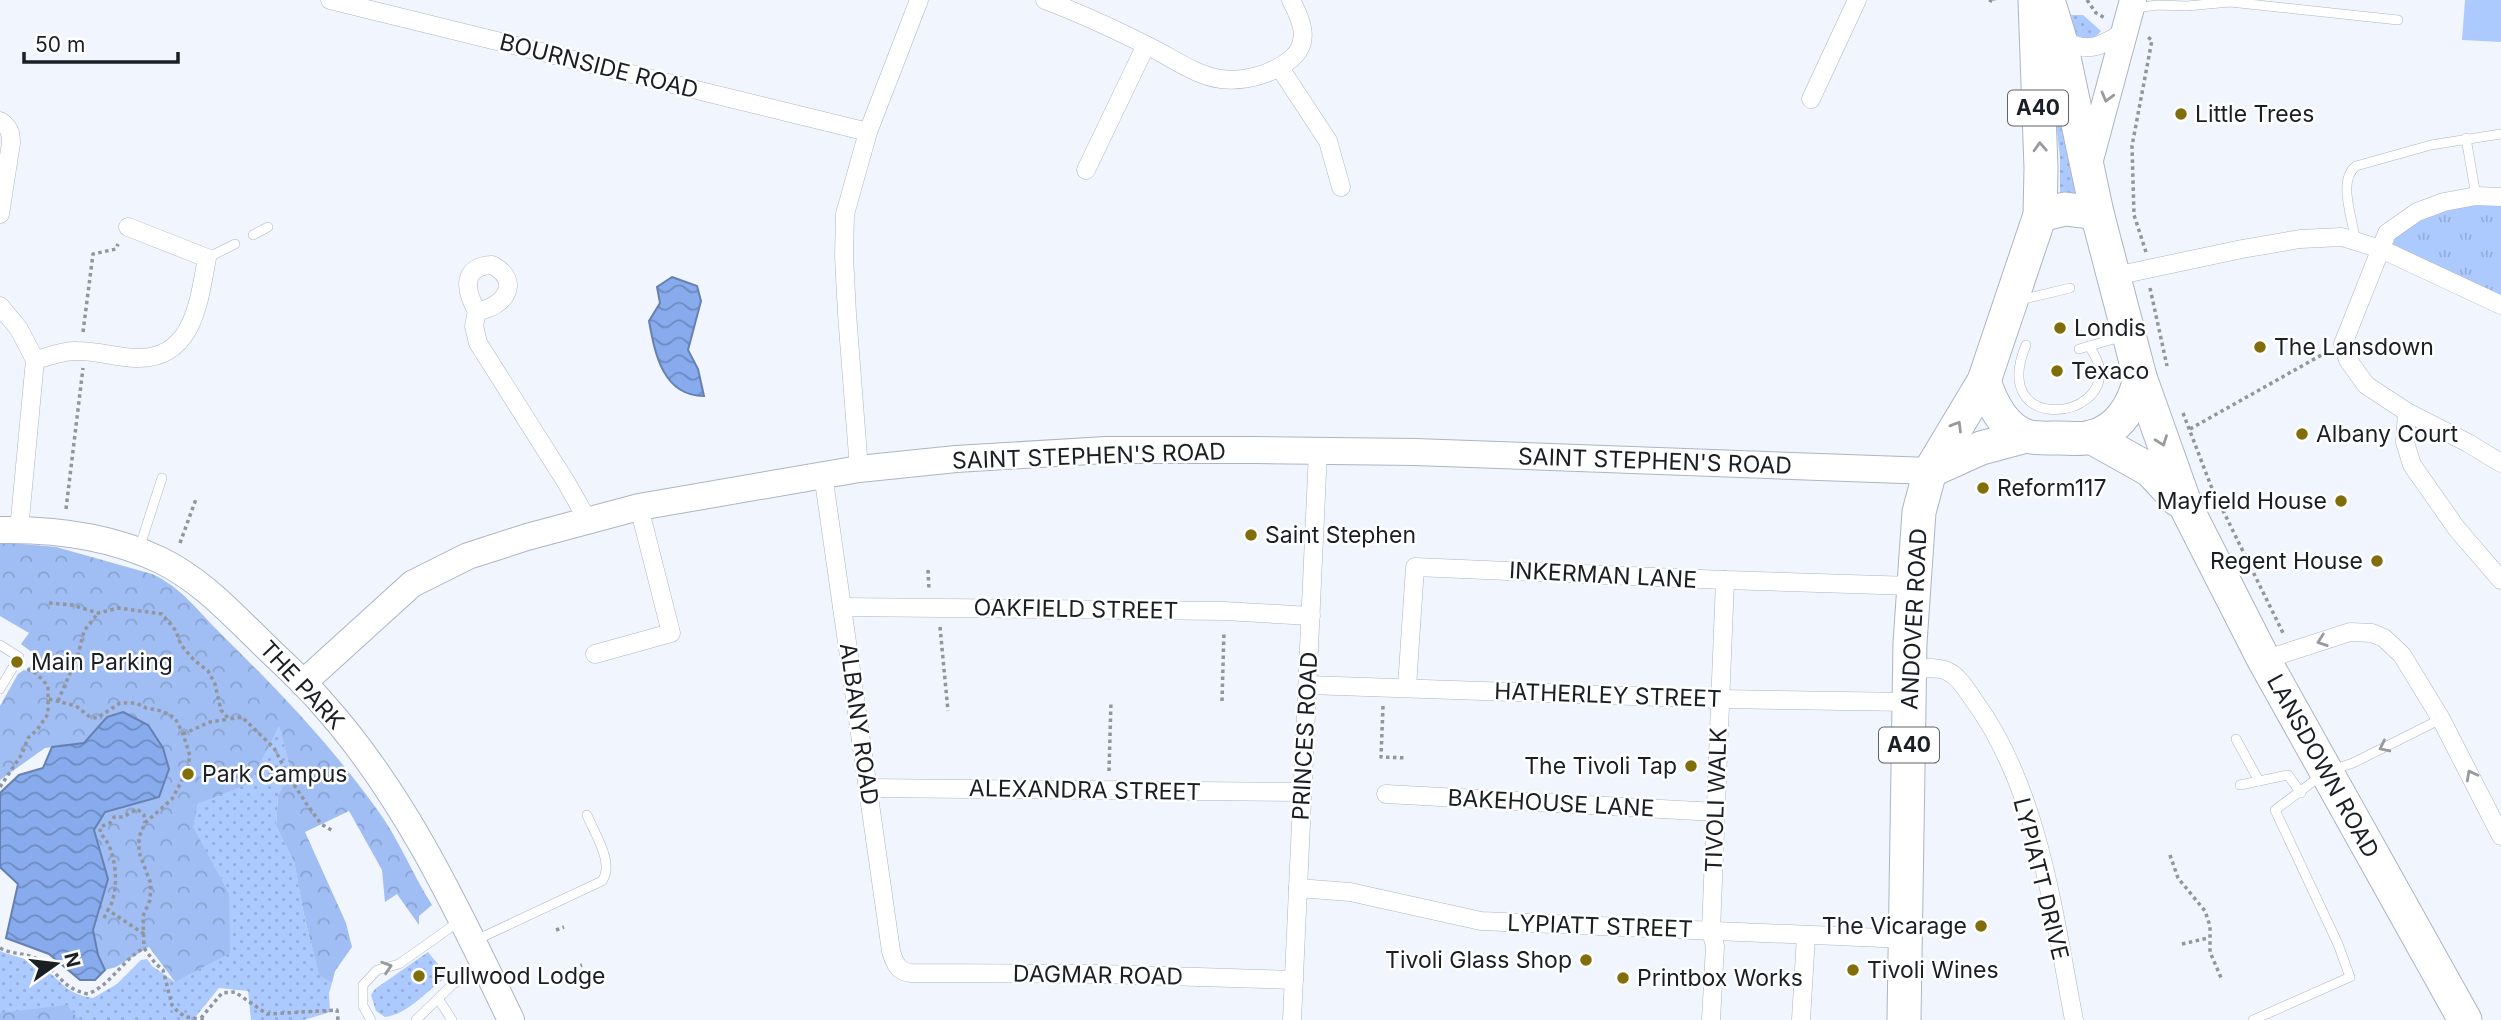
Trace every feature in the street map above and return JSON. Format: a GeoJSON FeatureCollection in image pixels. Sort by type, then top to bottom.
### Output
{"type":"FeatureCollection","features":[{"type":"Feature","properties":{"kind":"highway","name":"A40"},"geometry":{"type":"LineString","coordinates":[[2035,0],[2040,215]]}},
{"type":"Feature","properties":{"kind":"highway","name":"A40"},"geometry":{"type":"LineString","coordinates":[[2048,0],[2060,39],[2097,213]]}},
{"type":"Feature","properties":{"kind":"highway"},"geometry":{"type":"LineString","coordinates":[[2040,215],[2065,209],[2097,213]]}},
{"type":"Feature","properties":{"kind":"highway","name":"LANSDOWN ROAD"},"geometry":{"type":"LineString","coordinates":[[2097,213],[2131,273],[2129,334],[2155,378],[2187,509]]}},
{"type":"Feature","properties":{"kind":"highway","name":"ANDOVER ROAD"},"geometry":{"type":"LineString","coordinates":[[1905,1020],[1910,686],[1913,586],[1919,512],[1930,471],[1984,381],[2016,335],[2040,215]]}},
{"type":"Feature","properties":{"kind":"highway"},"geometry":{"type":"LineString","coordinates":[[1984,381],[1996,409],[2014,429],[2044,423],[2091,438],[2121,418],[2134,399],[2155,378]]}},
{"type":"Feature","properties":{"kind":"highway"},"geometry":{"type":"LineString","coordinates":[[1930,471],[2044,423]]}},
{"type":"Feature","properties":{"kind":"highway","name":"LANSDOWN ROAD"},"geometry":{"type":"LineString","coordinates":[[2091,438],[2150,470],[2187,509],[2278,655],[2326,772],[2465,1020]]}},
{"type":"Feature","properties":{"kind":"street","name":"BOURNSIDE ROAD"},"geometry":{"type":"LineString","coordinates":[[330,0],[868,132]]}},
{"type":"Feature","properties":{"kind":"street"},"geometry":{"type":"LineString","coordinates":[[859,469],[846,302],[845,214],[868,132],[919,0]]}},
{"type":"Feature","properties":{"kind":"street"},"geometry":{"type":"LineString","coordinates":[[1045,0],[1070,9],[1206,76],[1221,79],[1252,77],[1280,68],[1295,55],[1303,37],[1301,19],[1291,0]]}},
{"type":"Feature","properties":{"kind":"street"},"geometry":{"type":"LineString","coordinates":[[1811,99],[1857,0]]}},
{"type":"Feature","properties":{"kind":"street"},"geometry":{"type":"LineString","coordinates":[[2060,39],[2074,47],[2088,48],[2105,44],[2129,16]]}},
{"type":"Feature","properties":{"kind":"street"},"geometry":{"type":"LineString","coordinates":[[2087,169],[2129,16]]}},
{"type":"Feature","properties":{"kind":"street"},"geometry":{"type":"LineString","coordinates":[[1086,170],[1146,45]]}},
{"type":"Feature","properties":{"kind":"street"},"geometry":{"type":"LineString","coordinates":[[1280,68],[1328,141],[1341,187]]}},
{"type":"Feature","properties":{"kind":"street"},"geometry":{"type":"LineString","coordinates":[[0,121],[11,133],[11,143],[0,214]]}},
{"type":"Feature","properties":{"kind":"street"},"geometry":{"type":"LineString","coordinates":[[2501,197],[2476,196],[2444,202],[2404,220],[2387,233],[2343,344],[2348,360],[2365,386],[2501,463]]}},
{"type":"Feature","properties":{"kind":"street"},"geometry":{"type":"LineString","coordinates":[[35,360],[74,350],[142,358],[174,346],[184,336],[195,317],[206,258],[128,226]]}},
{"type":"Feature","properties":{"kind":"street"},"geometry":{"type":"LineString","coordinates":[[2131,273],[2194,258],[2300,239],[2342,237],[2381,249],[2501,305]]}},
{"type":"Feature","properties":{"kind":"street"},"geometry":{"type":"LineString","coordinates":[[0,306],[19,329],[35,360],[10,530]]}},
{"type":"Feature","properties":{"kind":"street"},"geometry":{"type":"LineString","coordinates":[[477,311],[474,326],[478,343],[587,519]]}},
{"type":"Feature","properties":{"kind":"street"},"geometry":{"type":"LineString","coordinates":[[2407,412],[2406,443],[2412,465],[2457,529],[2501,580]]}},
{"type":"Feature","properties":{"kind":"street","name":"SAINT STEPHEN'S ROAD"},"geometry":{"type":"LineString","coordinates":[[303,683],[412,584],[468,556],[587,519],[639,506],[859,469],[956,459],[1106,450],[1415,452],[1930,471]]}},
{"type":"Feature","properties":{"kind":"street","name":"PRINCES ROAD"},"geometry":{"type":"LineString","coordinates":[[1292,1020],[1318,451]]}},
{"type":"Feature","properties":{"kind":"street","name":"ALBANY ROAD"},"geometry":{"type":"LineString","coordinates":[[823,474],[891,951],[896,965],[902,971]]}},
{"type":"Feature","properties":{"kind":"street"},"geometry":{"type":"LineString","coordinates":[[595,654],[671,633],[639,506]]}},
{"type":"Feature","properties":{"kind":"street","name":"THE PARK"},"geometry":{"type":"LineString","coordinates":[[10,530],[97,538],[138,551],[174,567],[207,589],[303,683],[340,724],[387,790],[428,857],[511,1020]]}},
{"type":"Feature","properties":{"kind":"street","name":"INKERMAN LANE"},"geometry":{"type":"LineString","coordinates":[[1407,687],[1415,567],[1913,586]]}},
{"type":"Feature","properties":{"kind":"street","name":"TIVOLI WALK"},"geometry":{"type":"LineString","coordinates":[[1710,1020],[1715,946],[1711,931],[1725,580]]}},
{"type":"Feature","properties":{"kind":"street","name":"OAKFIELD STREET"},"geometry":{"type":"LineString","coordinates":[[842,607],[1225,611],[1311,616]]}},
{"type":"Feature","properties":{"kind":"street"},"geometry":{"type":"LineString","coordinates":[[2278,655],[2350,632],[2372,633],[2384,638],[2402,655],[2441,719],[2501,836]]}},
{"type":"Feature","properties":{"kind":"street","name":"LYPIATT DRIVE"},"geometry":{"type":"LineString","coordinates":[[1910,686],[1944,669],[1956,677],[1989,721],[2007,758],[2038,848],[2074,1020]]}},
{"type":"Feature","properties":{"kind":"street","name":"HATHERLEY STREET"},"geometry":{"type":"LineString","coordinates":[[1308,685],[1720,699],[1910,686]]}},
{"type":"Feature","properties":{"kind":"street","name":"ALEXANDRA STREET"},"geometry":{"type":"LineString","coordinates":[[868,788],[1303,792]]}},
{"type":"Feature","properties":{"kind":"street","name":"BAKEHOUSE LANE"},"geometry":{"type":"LineString","coordinates":[[1386,794],[1716,812]]}},
{"type":"Feature","properties":{"kind":"street","name":"LYPIATT STREET"},"geometry":{"type":"LineString","coordinates":[[1298,888],[1350,892],[1481,921],[1906,939]]}},
{"type":"Feature","properties":{"kind":"street"},"geometry":{"type":"LineString","coordinates":[[1801,1020],[1806,936]]}},
{"type":"Feature","properties":{"kind":"street","name":"DAGMAR ROAD"},"geometry":{"type":"LineString","coordinates":[[902,971],[1294,980]]}},
{"type":"Feature","properties":{"kind":"lane"},"geometry":{"type":"LineString","coordinates":[[2129,16],[2157,5],[2187,6],[2230,2],[2398,20]]}},
{"type":"Feature","properties":{"kind":"lane"},"geometry":{"type":"LineString","coordinates":[[2355,240],[2346,187],[2348,175],[2356,166],[2431,145],[2501,134]]}},
{"type":"Feature","properties":{"kind":"lane"},"geometry":{"type":"LineString","coordinates":[[2466,138],[2476,196]]}},
{"type":"Feature","properties":{"kind":"lane"},"geometry":{"type":"LineString","coordinates":[[253,235],[268,227]]}},
{"type":"Feature","properties":{"kind":"lane"},"geometry":{"type":"LineString","coordinates":[[206,258],[235,244]]}},
{"type":"Feature","properties":{"kind":"lane"},"geometry":{"type":"LineString","coordinates":[[2070,288],[2016,335],[2021,391],[2036,408],[2044,423],[2076,405],[2095,390],[2099,368],[2089,346]]}},
{"type":"Feature","properties":{"kind":"lane"},"geometry":{"type":"LineString","coordinates":[[2079,349],[2129,334]]}},
{"type":"Feature","properties":{"kind":"lane"},"geometry":{"type":"LineString","coordinates":[[138,551],[162,478]]}},
{"type":"Feature","properties":{"kind":"lane"},"geometry":{"type":"LineString","coordinates":[[0,645],[19,657],[0,689]]}},
{"type":"Feature","properties":{"kind":"lane"},"geometry":{"type":"LineString","coordinates":[[2253,1020],[2350,976],[2338,944],[2275,810],[2326,772],[2353,763],[2441,719]]}},
{"type":"Feature","properties":{"kind":"lane"},"geometry":{"type":"LineString","coordinates":[[2236,739],[2259,780]]}},
{"type":"Feature","properties":{"kind":"lane"},"geometry":{"type":"LineString","coordinates":[[2240,785],[2288,775],[2301,793]]}},
{"type":"Feature","properties":{"kind":"lane"},"geometry":{"type":"LineString","coordinates":[[371,1020],[363,1006],[363,985],[377,970],[399,964],[467,931],[602,881],[608,866],[587,815]]}},
{"type":"Feature","properties":{"kind":"lane"},"geometry":{"type":"LineString","coordinates":[[416,1020],[453,984],[485,967]]}},
{"type":"Feature","properties":{"kind":"lane"},"geometry":{"type":"LineString","coordinates":[[439,1000],[452,1020]]}},
{"type":"Feature","properties":{"kind":"path"},"geometry":{"type":"LineString","coordinates":[[2087,0],[2096,13],[2129,16],[2152,40],[2132,146],[2134,215],[2146,253],[2131,273],[2155,378]]}},
{"type":"Feature","properties":{"kind":"path"},"geometry":{"type":"LineString","coordinates":[[63,533],[93,254],[116,249],[128,226]]}},
{"type":"Feature","properties":{"kind":"path"},"geometry":{"type":"LineString","coordinates":[[2190,429],[2343,344]]}},
{"type":"Feature","properties":{"kind":"path"},"geometry":{"type":"LineString","coordinates":[[2180,404],[2278,655]]}},
{"type":"Feature","properties":{"kind":"path"},"geometry":{"type":"LineString","coordinates":[[182,534],[196,499]]}},
{"type":"Feature","properties":{"kind":"path"},"geometry":{"type":"LineString","coordinates":[[928,570],[929,589]]}},
{"type":"Feature","properties":{"kind":"path"},"geometry":{"type":"LineString","coordinates":[[49,603],[72,605],[98,612],[119,608],[162,614],[176,631],[181,645],[208,671],[215,684],[221,710],[229,719]]}},
{"type":"Feature","properties":{"kind":"path"},"geometry":{"type":"LineString","coordinates":[[937,607],[948,711]]}},
{"type":"Feature","properties":{"kind":"path"},"geometry":{"type":"LineString","coordinates":[[1222,701],[1225,611]]}},
{"type":"Feature","properties":{"kind":"path"},"geometry":{"type":"LineString","coordinates":[[58,701],[78,655],[84,631],[98,612]]}},
{"type":"Feature","properties":{"kind":"path"},"geometry":{"type":"LineString","coordinates":[[0,787],[22,754],[27,738],[37,730],[48,714],[48,686],[37,674],[16,662]]}},
{"type":"Feature","properties":{"kind":"path"},"geometry":{"type":"LineString","coordinates":[[1384,687],[1381,757],[1407,758]]}},
{"type":"Feature","properties":{"kind":"path"},"geometry":{"type":"LineString","coordinates":[[49,699],[76,706],[90,717],[97,718],[120,703],[136,703],[146,708],[162,710],[175,718],[183,734],[190,756],[187,771],[172,799],[145,823],[139,837],[139,852],[151,884],[150,900],[143,916],[144,948],[163,970],[172,1005],[178,1013],[201,1019],[222,993],[235,992],[267,1014],[299,1010],[337,1010],[338,1020]]}},
{"type":"Feature","properties":{"kind":"path"},"geometry":{"type":"LineString","coordinates":[[1108,790],[1111,701]]}},
{"type":"Feature","properties":{"kind":"path"},"geometry":{"type":"LineString","coordinates":[[183,734],[210,722],[242,717],[274,748],[306,803],[321,824],[333,831]]}},
{"type":"Feature","properties":{"kind":"path"},"geometry":{"type":"LineString","coordinates":[[104,918],[113,903],[113,862],[100,827],[110,823],[114,817],[124,817],[137,809],[144,815],[145,823]]}},
{"type":"Feature","properties":{"kind":"path"},"geometry":{"type":"LineString","coordinates":[[2170,855],[2178,878],[2205,911],[2210,926],[2210,952],[2222,980]]}},
{"type":"Feature","properties":{"kind":"path"},"geometry":{"type":"LineString","coordinates":[[108,910],[144,934]]}},
{"type":"Feature","properties":{"kind":"path"},"geometry":{"type":"LineString","coordinates":[[556,930],[564,926]]}},
{"type":"Feature","properties":{"kind":"path"},"geometry":{"type":"LineString","coordinates":[[2182,944],[2208,938]]}},
{"type":"Feature","properties":{"kind":"path"},"geometry":{"type":"LineString","coordinates":[[0,948],[32,957],[50,968],[67,987],[88,994],[100,989],[144,948]]}},
{"type":"Feature","properties":{"kind":"path"},"geometry":{"type":"LineString","coordinates":[[574,968],[582,965]]}},
{"type":"Feature","properties":{"kind":"green space"},"geometry":{"type":"Polygon","coordinates":[[[2465,0],[2501,0],[2501,42],[2462,40],[2465,0]]]}},
{"type":"Feature","properties":{"kind":"green space"},"geometry":{"type":"Polygon","coordinates":[[[2071,15],[2083,15],[2101,31],[2090,40],[2076,37],[2071,15]]]}},
{"type":"Feature","properties":{"kind":"green space"},"geometry":{"type":"Polygon","coordinates":[[[2054,40],[2082,208],[2060,207],[2060,158],[2054,103],[2054,40]]]}},
{"type":"Feature","properties":{"kind":"green space"},"geometry":{"type":"Polygon","coordinates":[[[2501,197],[2501,305],[2381,249],[2404,220],[2501,197]]]}},
{"type":"Feature","properties":{"kind":"green space"},"geometry":{"type":"Polygon","coordinates":[[[0,544],[56,547],[152,574],[189,600],[302,717],[376,808],[432,905],[419,916],[419,925],[397,894],[385,902],[382,870],[349,811],[305,832],[346,923],[352,947],[335,971],[332,983],[319,975],[294,861],[276,826],[278,795],[291,772],[279,726],[250,783],[198,804],[193,827],[229,893],[230,953],[175,982],[149,947],[116,967],[105,970],[98,955],[93,930],[100,909],[98,847],[94,830],[105,812],[159,796],[169,770],[163,749],[148,725],[107,717],[84,743],[45,748],[0,780],[0,706],[18,674],[27,671],[37,656],[21,644],[29,633],[0,616],[0,544]]]}},
{"type":"Feature","properties":{"kind":"green space"},"geometry":{"type":"Polygon","coordinates":[[[279,725],[291,772],[278,795],[276,826],[294,860],[319,974],[332,983],[329,993],[330,1012],[304,1020],[251,1020],[248,991],[219,988],[193,1020],[79,1020],[67,1006],[0,1020],[0,951],[37,964],[74,992],[93,998],[117,984],[141,960],[147,959],[152,966],[175,982],[229,893],[192,827],[198,804],[250,782],[279,725]]]}},
{"type":"Feature","properties":{"kind":"green space"},"geometry":{"type":"Polygon","coordinates":[[[428,952],[441,968],[451,974],[394,1015],[385,1017],[376,1011],[371,995],[375,989],[428,952]]]}},
{"type":"Feature","properties":{"kind":"green space"},"geometry":{"type":"Polygon","coordinates":[[[67,1005],[79,1020],[0,1020],[0,1013],[67,1005]]]}},
{"type":"Feature","properties":{"kind":"water"},"geometry":{"type":"Polygon","coordinates":[[[672,277],[697,286],[701,301],[688,350],[698,369],[704,396],[690,394],[670,381],[654,347],[649,321],[660,303],[657,287],[672,277]]]}},
{"type":"Feature","properties":{"kind":"water"},"geometry":{"type":"Polygon","coordinates":[[[123,712],[148,725],[163,748],[169,769],[159,797],[105,812],[94,830],[108,879],[93,930],[98,955],[105,970],[95,980],[80,980],[49,954],[6,938],[18,884],[0,867],[0,793],[19,775],[43,768],[52,747],[84,743],[107,717],[123,712]]]}},
{"type":"Feature","properties":{"kind":"place","name":"Little Trees"},"geometry":{"type":"Point","coordinates":[2181,114]}},
{"type":"Feature","properties":{"kind":"place","name":"Londis"},"geometry":{"type":"Point","coordinates":[2060,328]}},
{"type":"Feature","properties":{"kind":"place","name":"The Lansdown"},"geometry":{"type":"Point","coordinates":[2260,347]}},
{"type":"Feature","properties":{"kind":"place","name":"Texaco"},"geometry":{"type":"Point","coordinates":[2057,371]}},
{"type":"Feature","properties":{"kind":"place","name":"Albany Court"},"geometry":{"type":"Point","coordinates":[2302,434]}},
{"type":"Feature","properties":{"kind":"place","name":"Reform117"},"geometry":{"type":"Point","coordinates":[1983,488]}},
{"type":"Feature","properties":{"kind":"place","name":"Mayfield House"},"geometry":{"type":"Point","coordinates":[2341,501]}},
{"type":"Feature","properties":{"kind":"place","name":"Saint Stephen"},"geometry":{"type":"Point","coordinates":[1251,535]}},
{"type":"Feature","properties":{"kind":"place","name":"Regent House"},"geometry":{"type":"Point","coordinates":[2377,561]}},
{"type":"Feature","properties":{"kind":"place","name":"Main Parking"},"geometry":{"type":"Point","coordinates":[17,662]}},
{"type":"Feature","properties":{"kind":"place","name":"The Tivoli Tap"},"geometry":{"type":"Point","coordinates":[1691,766]}},
{"type":"Feature","properties":{"kind":"place","name":"Park Campus"},"geometry":{"type":"Point","coordinates":[188,774]}},
{"type":"Feature","properties":{"kind":"place","name":"The Vicarage"},"geometry":{"type":"Point","coordinates":[1981,926]}},
{"type":"Feature","properties":{"kind":"place","name":"Tivoli Glass Shop"},"geometry":{"type":"Point","coordinates":[1586,960]}},
{"type":"Feature","properties":{"kind":"place","name":"Tivoli Wines"},"geometry":{"type":"Point","coordinates":[1853,970]}},
{"type":"Feature","properties":{"kind":"place","name":"Fullwood Lodge"},"geometry":{"type":"Point","coordinates":[419,976]}},
{"type":"Feature","properties":{"kind":"place","name":"Printbox Works"},"geometry":{"type":"Point","coordinates":[1623,978]}}]}
